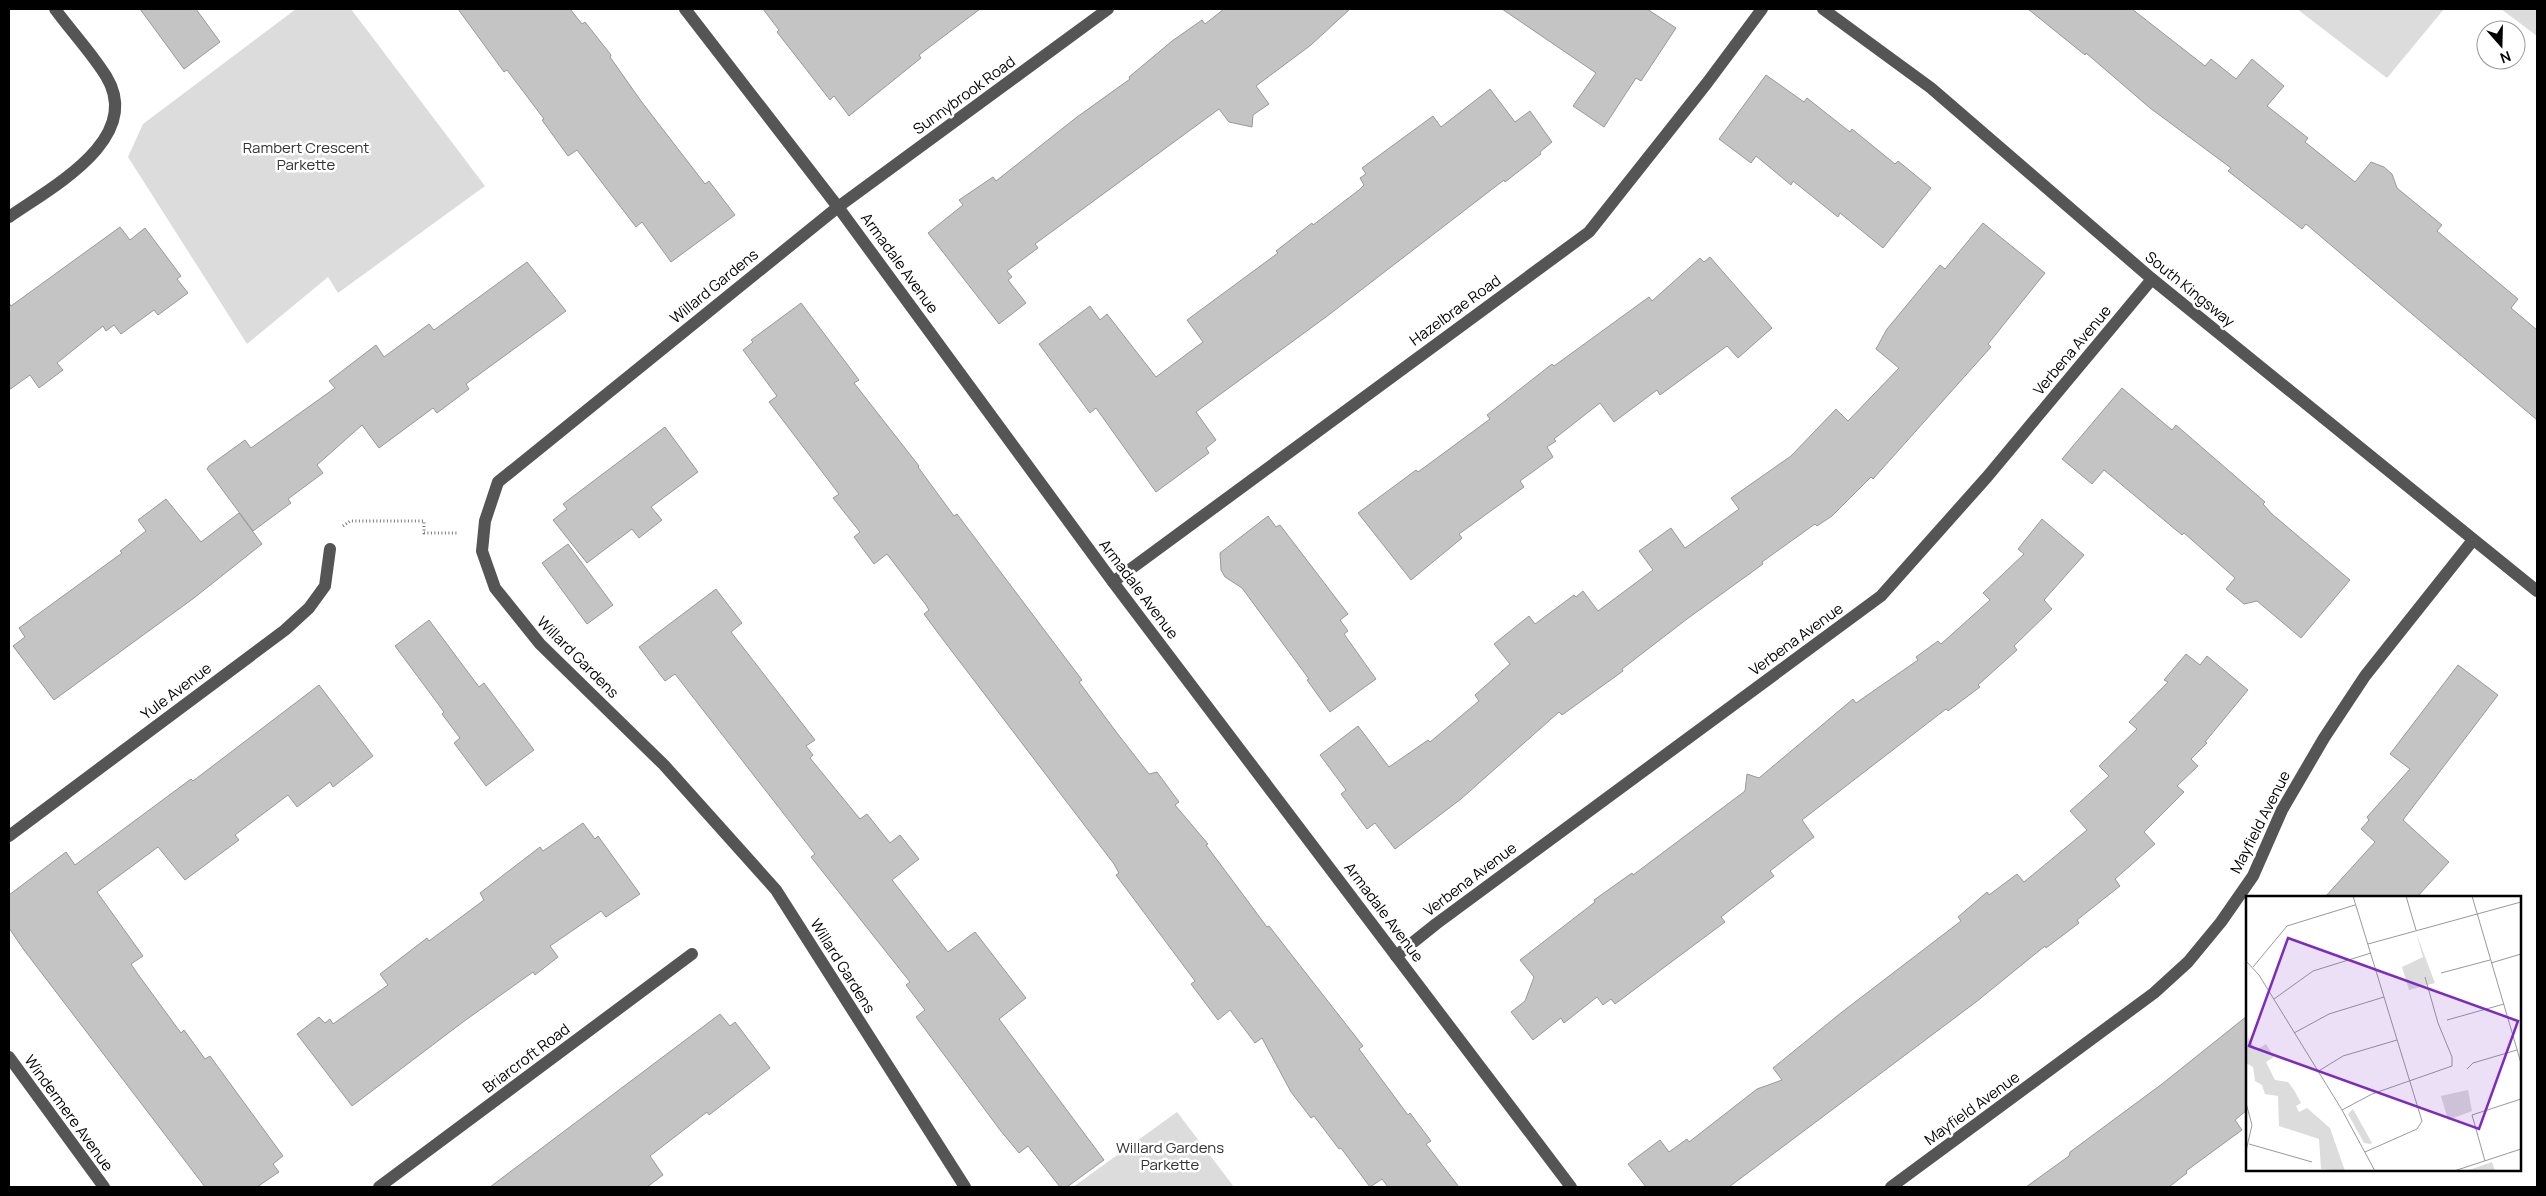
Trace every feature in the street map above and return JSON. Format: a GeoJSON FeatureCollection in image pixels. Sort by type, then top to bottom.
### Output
{"type":"FeatureCollection","features":[{"type":"Feature","properties":{"kind":"street"},"geometry":{"type":"LineString","coordinates":[[9,217],[90,158],[108,134],[115,113],[116,102],[107,77],[55,9]]}},
{"type":"Feature","properties":{"kind":"street","name":"Armadale Avenue"},"geometry":{"type":"LineString","coordinates":[[684,9],[838,207],[1113,582],[1571,1187]]}},
{"type":"Feature","properties":{"kind":"street","name":"Sunnybrook Road"},"geometry":{"type":"LineString","coordinates":[[838,207],[1108,9]]}},
{"type":"Feature","properties":{"kind":"street","name":"Hazelbrae Road"},"geometry":{"type":"LineString","coordinates":[[1113,582],[1589,232],[1708,83],[1762,9]]}},
{"type":"Feature","properties":{"kind":"street","name":"South Kingsway"},"geometry":{"type":"LineString","coordinates":[[1823,9],[1931,88],[2152,279],[2537,591]]}},
{"type":"Feature","properties":{"kind":"street","name":"Willard Gardens"},"geometry":{"type":"LineString","coordinates":[[838,207],[498,482],[485,521],[482,550],[494,588],[514,615],[540,644],[664,765],[776,890],[964,1187]]}},
{"type":"Feature","properties":{"kind":"street","name":"Verbena Avenue"},"geometry":{"type":"LineString","coordinates":[[1396,956],[1444,918],[1881,596],[1988,477],[2152,279]]}},
{"type":"Feature","properties":{"kind":"street","name":"Mayfield Avenue"},"geometry":{"type":"LineString","coordinates":[[1891,1187],[2154,993],[2188,962],[2221,922],[2253,876],[2282,810],[2324,738],[2365,676],[2473,540]]}},
{"type":"Feature","properties":{"kind":"street","name":"Yule Avenue"},"geometry":{"type":"LineString","coordinates":[[9,836],[285,630],[309,608],[325,586],[330,549]]}},
{"type":"Feature","properties":{"kind":"street","name":"Briarcroft Road"},"geometry":{"type":"LineString","coordinates":[[379,1187],[692,954]]}},
{"type":"Feature","properties":{"kind":"street","name":"Windermere Avenue"},"geometry":{"type":"LineString","coordinates":[[9,1057],[104,1187]]}},
{"type":"Feature","properties":{"kind":"path"},"geometry":{"type":"LineString","coordinates":[[358,521],[424,521],[424,533],[458,532]]}},
{"type":"Feature","properties":{"kind":"green space","name":"Rambert Crescent Parkette"},"geometry":{"type":"Polygon","coordinates":[[[296,9],[351,9],[485,186],[338,293],[328,277],[247,344],[128,157],[143,124],[296,9]]]}},
{"type":"Feature","properties":{"kind":"green space"},"geometry":{"type":"Polygon","coordinates":[[[2297,9],[2444,9],[2387,78],[2297,9]]]}},
{"type":"Feature","properties":{"kind":"green space"},"geometry":{"type":"Polygon","coordinates":[[[2501,9],[2537,9],[2537,36],[2526,28],[2526,20],[2516,20],[2501,9]]]}},
{"type":"Feature","properties":{"kind":"green space","name":"Willard Gardens Parkette"},"geometry":{"type":"Polygon","coordinates":[[[1177,1112],[1234,1187],[1073,1187],[1177,1112]]]}},
{"type":"Feature","properties":{"kind":"building"},"geometry":{"type":"Polygon","coordinates":[[[140,9],[196,9],[220,42],[184,69],[140,9]]]}},
{"type":"Feature","properties":{"kind":"building"},"geometry":{"type":"Polygon","coordinates":[[[458,9],[570,9],[582,24],[585,22],[611,55],[610,57],[641,101],[705,184],[709,181],[735,215],[671,262],[642,222],[636,227],[577,150],[568,156],[542,120],[544,119],[507,70],[504,72],[458,9]]]}},
{"type":"Feature","properties":{"kind":"building"},"geometry":{"type":"Polygon","coordinates":[[[763,9],[980,9],[919,55],[921,58],[849,116],[834,96],[830,100],[777,32],[779,30],[763,9]]]}},
{"type":"Feature","properties":{"kind":"building"},"geometry":{"type":"Polygon","coordinates":[[[1224,9],[1350,9],[1311,45],[1256,86],[1269,104],[1253,115],[1252,127],[1229,122],[1219,109],[1035,244],[1038,248],[1007,271],[1012,277],[1008,280],[1026,303],[999,324],[928,233],[963,205],[959,200],[993,177],[996,181],[1077,117],[1130,79],[1129,77],[1172,41],[1202,20],[1205,24],[1224,9]]]}},
{"type":"Feature","properties":{"kind":"building"},"geometry":{"type":"Polygon","coordinates":[[[1502,9],[1647,9],[1676,28],[1641,81],[1636,78],[1604,127],[1573,106],[1596,73],[1502,9]]]}},
{"type":"Feature","properties":{"kind":"building"},"geometry":{"type":"Polygon","coordinates":[[[2028,9],[2132,9],[2205,66],[2211,59],[2236,79],[2252,59],[2284,86],[2267,106],[2308,138],[2305,142],[2355,182],[2371,162],[2384,167],[2392,174],[2397,188],[2442,225],[2437,231],[2518,299],[2511,308],[2537,330],[2537,420],[2306,224],[2302,229],[2228,171],[2231,168],[2150,108],[2086,53],[2085,55],[2028,9]]]}},
{"type":"Feature","properties":{"kind":"building"},"geometry":{"type":"Polygon","coordinates":[[[1766,75],[1804,102],[1807,98],[1850,132],[1852,129],[1895,164],[1898,161],[1931,188],[1883,248],[1840,213],[1838,217],[1793,181],[1791,185],[1756,156],[1751,163],[1719,139],[1766,75]]]}},
{"type":"Feature","properties":{"kind":"building"},"geometry":{"type":"Polygon","coordinates":[[[1490,89],[1515,122],[1530,111],[1552,142],[1540,152],[1541,154],[1505,182],[1504,180],[1326,317],[1196,412],[1216,440],[1206,448],[1209,453],[1156,492],[1096,408],[1090,413],[1039,344],[1090,306],[1100,320],[1107,314],[1156,377],[1203,342],[1187,320],[1278,253],[1276,251],[1312,223],[1313,225],[1359,190],[1364,185],[1360,178],[1366,174],[1362,168],[1433,116],[1441,127],[1490,89]]]}},
{"type":"Feature","properties":{"kind":"building"},"geometry":{"type":"Polygon","coordinates":[[[1983,223],[2045,273],[1988,344],[1991,347],[1873,479],[1871,477],[1832,516],[1817,526],[1815,524],[1762,562],[1763,564],[1687,619],[1622,669],[1623,671],[1562,715],[1559,712],[1461,799],[1395,849],[1375,823],[1367,829],[1341,794],[1346,790],[1320,755],[1358,726],[1389,767],[1428,740],[1430,742],[1479,701],[1475,695],[1510,664],[1494,644],[1529,616],[1535,624],[1574,595],[1576,597],[1583,591],[1598,611],[1653,570],[1639,551],[1671,528],[1685,548],[1739,509],[1731,498],[1791,456],[1836,409],[1848,421],[1899,368],[1876,349],[1887,329],[1940,265],[1945,269],[1983,223]]]}},
{"type":"Feature","properties":{"kind":"building"},"geometry":{"type":"Polygon","coordinates":[[[120,227],[130,240],[145,228],[181,276],[177,279],[188,293],[158,315],[154,310],[121,334],[114,325],[106,331],[103,326],[57,363],[63,370],[39,388],[30,375],[9,390],[9,303],[11,306],[120,227]]]}},
{"type":"Feature","properties":{"kind":"building"},"geometry":{"type":"Polygon","coordinates":[[[1710,257],[1772,328],[1738,358],[1727,346],[1660,395],[1657,390],[1614,422],[1600,403],[1554,439],[1556,441],[1547,447],[1553,457],[1520,481],[1524,487],[1459,534],[1462,538],[1411,580],[1358,513],[1490,419],[1487,415],[1552,364],[1554,366],[1649,297],[1652,301],[1700,258],[1704,262],[1710,257]]]}},
{"type":"Feature","properties":{"kind":"building"},"geometry":{"type":"Polygon","coordinates":[[[527,262],[566,311],[466,384],[469,389],[437,413],[433,408],[379,448],[362,425],[317,465],[323,473],[288,499],[291,503],[253,531],[207,469],[209,466],[245,440],[251,448],[335,388],[329,381],[376,345],[384,357],[429,324],[434,330],[527,262]]]}},
{"type":"Feature","properties":{"kind":"building"},"geometry":{"type":"Polygon","coordinates":[[[801,303],[859,380],[854,383],[919,466],[954,516],[957,514],[1082,680],[1079,682],[1117,733],[1149,774],[1157,772],[1179,802],[1175,805],[1208,844],[1206,845],[1267,927],[1269,926],[1363,1046],[1359,1049],[1408,1115],[1410,1113],[1431,1141],[1426,1144],[1459,1187],[1388,1187],[1382,1179],[1370,1187],[1341,1148],[1339,1149],[1314,1116],[1311,1118],[1291,1092],[1262,1038],[1255,1043],[1230,1010],[1218,1020],[1191,984],[1195,981],[1116,875],[1119,873],[1114,864],[924,614],[929,610],[926,605],[887,554],[874,564],[854,537],[860,532],[833,498],[839,494],[769,402],[777,396],[743,350],[753,342],[751,340],[801,303]]]}},
{"type":"Feature","properties":{"kind":"building"},"geometry":{"type":"Polygon","coordinates":[[[2122,388],[2172,430],[2176,425],[2265,502],[2263,504],[2272,514],[2350,580],[2301,638],[2257,601],[2244,604],[2226,589],[2235,578],[2184,533],[2182,535],[2104,470],[2092,484],[2062,459],[2122,388]]]}},
{"type":"Feature","properties":{"kind":"building"},"geometry":{"type":"Polygon","coordinates":[[[665,427],[698,472],[651,507],[662,520],[639,538],[632,529],[587,563],[553,520],[567,509],[563,504],[665,427]]]}},
{"type":"Feature","properties":{"kind":"building"},"geometry":{"type":"Polygon","coordinates":[[[166,499],[201,542],[239,513],[262,544],[194,598],[54,700],[13,646],[25,637],[19,628],[122,553],[120,551],[146,531],[138,520],[166,499]]]}},
{"type":"Feature","properties":{"kind":"building"},"geometry":{"type":"Polygon","coordinates":[[[1268,516],[1276,527],[1280,525],[1348,614],[1340,620],[1348,631],[1344,634],[1376,679],[1330,712],[1307,680],[1309,679],[1242,588],[1225,577],[1221,570],[1220,553],[1268,516]]]}},
{"type":"Feature","properties":{"kind":"building"},"geometry":{"type":"Polygon","coordinates":[[[2042,519],[2084,555],[2044,600],[2052,609],[2014,646],[2017,650],[1978,685],[1980,687],[1948,711],[1946,709],[1802,820],[1814,837],[1770,871],[1774,876],[1721,917],[1725,922],[1615,1004],[1611,999],[1603,1005],[1597,997],[1564,1023],[1561,1018],[1533,1040],[1511,1012],[1525,1001],[1534,977],[1520,960],[1595,902],[1594,900],[1632,873],[1633,875],[1745,791],[1747,774],[1759,778],[1853,699],[1856,703],[1918,660],[1916,657],[1938,641],[1941,644],[1990,600],[1983,593],[2024,554],[2018,549],[2042,519]]]}},
{"type":"Feature","properties":{"kind":"building"},"geometry":{"type":"Polygon","coordinates":[[[568,544],[613,605],[587,624],[542,563],[568,544]]]}},
{"type":"Feature","properties":{"kind":"building"},"geometry":{"type":"Polygon","coordinates":[[[716,589],[742,623],[731,632],[815,740],[806,746],[813,755],[810,758],[860,819],[867,814],[890,843],[900,835],[919,859],[892,880],[948,952],[975,932],[1026,998],[999,1019],[1104,1160],[1067,1187],[1060,1187],[1028,1146],[1019,1153],[1000,1130],[916,1017],[925,1010],[906,985],[910,982],[811,857],[815,854],[675,674],[665,681],[639,647],[716,589]]]}},
{"type":"Feature","properties":{"kind":"building"},"geometry":{"type":"Polygon","coordinates":[[[429,620],[479,687],[484,683],[534,750],[486,786],[454,743],[460,738],[442,714],[444,712],[395,646],[429,620]]]}},
{"type":"Feature","properties":{"kind":"building"},"geometry":{"type":"Polygon","coordinates":[[[2186,654],[2200,665],[2207,656],[2248,690],[2205,742],[2207,743],[2191,759],[2198,766],[2177,786],[2184,792],[2144,832],[2155,844],[2115,879],[2120,886],[2077,920],[2079,923],[2046,948],[2045,946],[1976,1002],[1729,1187],[1646,1187],[1628,1164],[1660,1140],[1669,1152],[1687,1139],[1689,1142],[1757,1089],[1782,1080],[1773,1068],[1842,1012],[1961,921],[1958,917],[1987,892],[1989,895],[2017,874],[2024,882],[2087,830],[2070,811],[2109,776],[2099,766],[2137,729],[2129,722],[2168,682],[2164,680],[2186,654]]]}},
{"type":"Feature","properties":{"kind":"building"},"geometry":{"type":"Polygon","coordinates":[[[2458,665],[2498,695],[2403,820],[2449,862],[2418,896],[2326,896],[2375,842],[2361,829],[2369,820],[2367,817],[2410,769],[2390,754],[2458,665]]]}},
{"type":"Feature","properties":{"kind":"building"},"geometry":{"type":"Polygon","coordinates":[[[319,685],[373,756],[333,787],[330,782],[297,807],[288,795],[235,835],[239,840],[185,880],[158,847],[97,892],[143,956],[131,964],[137,973],[181,1033],[184,1030],[205,1059],[210,1056],[283,1156],[273,1164],[279,1172],[257,1187],[205,1187],[9,928],[9,895],[66,852],[75,865],[191,779],[193,781],[319,685]]]}},
{"type":"Feature","properties":{"kind":"building"},"geometry":{"type":"Polygon","coordinates":[[[583,823],[595,839],[598,836],[640,894],[606,917],[601,911],[550,946],[558,957],[535,975],[533,972],[463,1022],[352,1106],[297,1034],[319,1017],[325,1023],[330,1019],[333,1024],[388,985],[380,974],[427,938],[429,941],[484,900],[480,893],[540,847],[543,851],[583,823]]]}},
{"type":"Feature","properties":{"kind":"building"},"geometry":{"type":"Polygon","coordinates":[[[720,1014],[730,1026],[735,1022],[770,1068],[709,1115],[707,1112],[650,1156],[663,1175],[647,1187],[490,1187],[720,1014]]]}},
{"type":"Feature","properties":{"kind":"building"},"geometry":{"type":"Polygon","coordinates":[[[2246,1017],[2246,1111],[2235,1120],[2242,1130],[2186,1171],[2187,1173],[2169,1187],[2026,1187],[2069,1156],[2070,1152],[2162,1084],[2246,1017]]]}}]}
